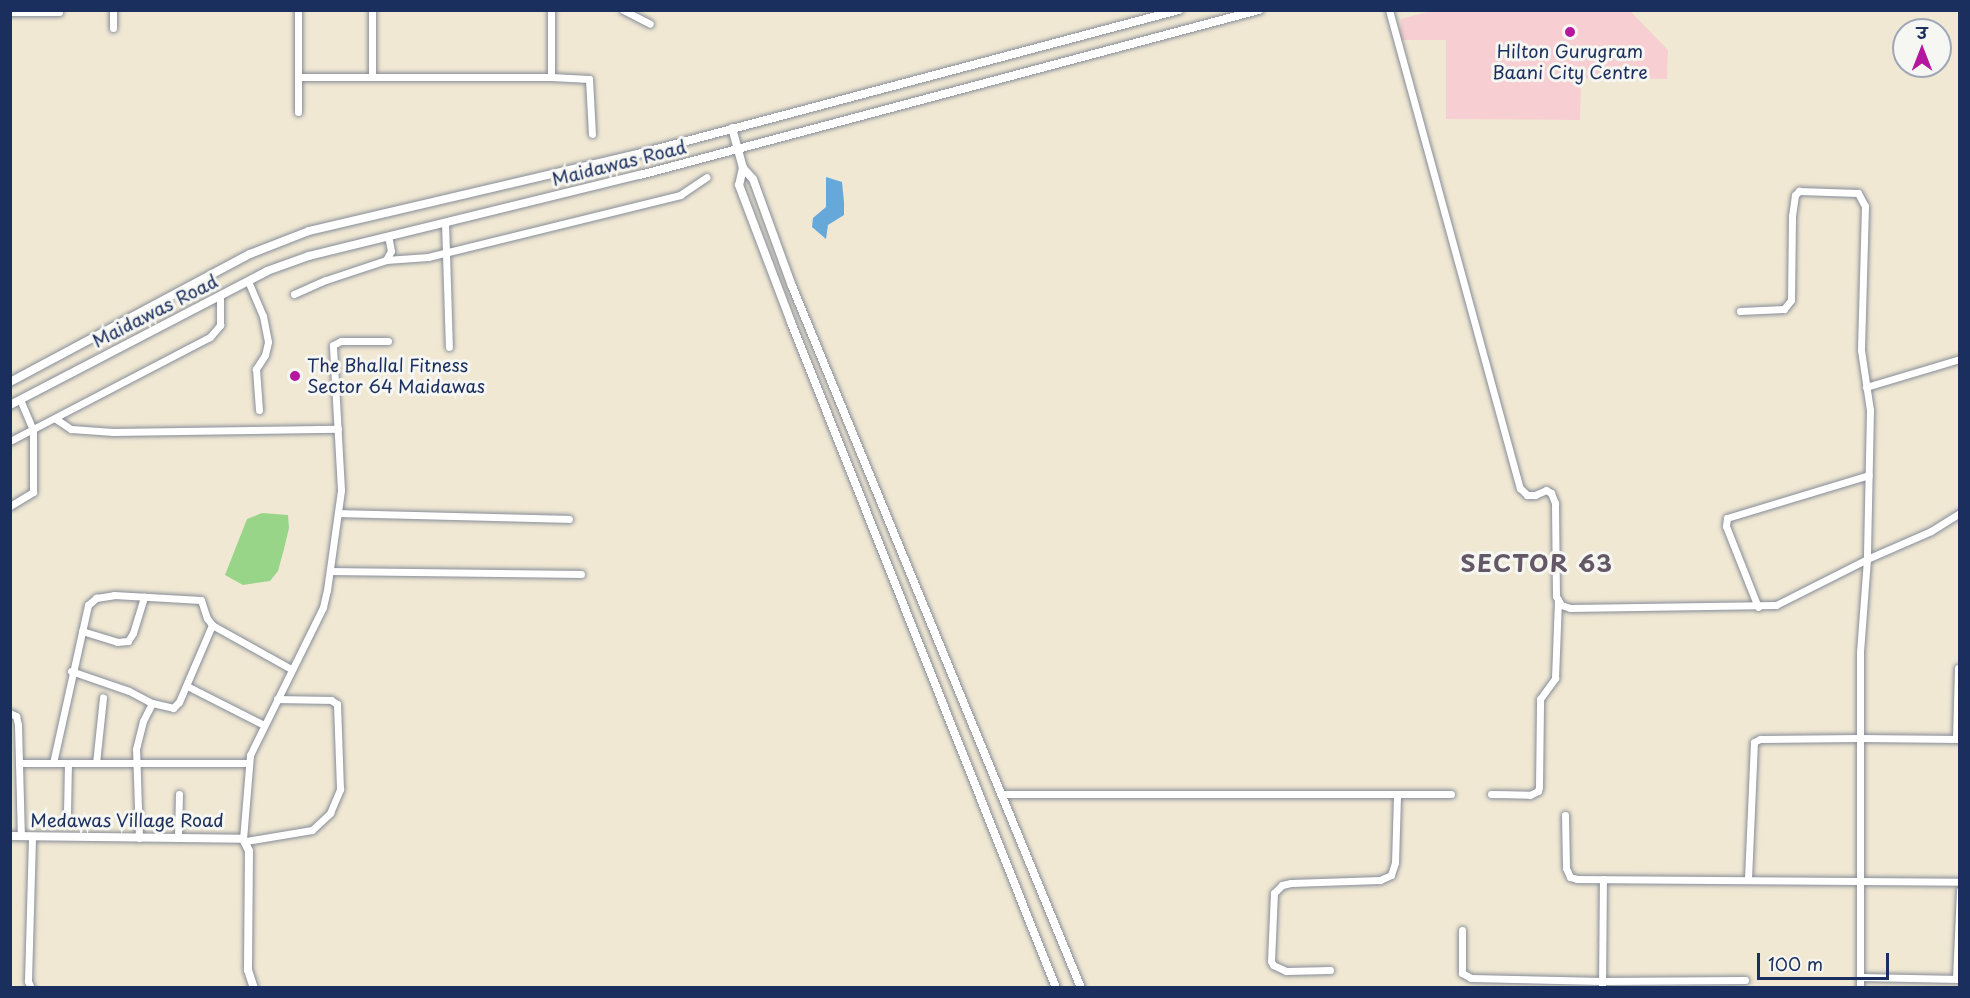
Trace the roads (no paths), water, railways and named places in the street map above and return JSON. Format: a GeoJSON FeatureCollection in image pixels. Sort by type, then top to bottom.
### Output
{"type":"FeatureCollection","features":[{"type":"Feature","properties":{"kind":"street"},"geometry":{"type":"LineString","coordinates":[[113,10],[113,28]]}},
{"type":"Feature","properties":{"kind":"street"},"geometry":{"type":"LineString","coordinates":[[298,10],[298,112]]}},
{"type":"Feature","properties":{"kind":"street"},"geometry":{"type":"LineString","coordinates":[[372,10],[372,77]]}},
{"type":"Feature","properties":{"kind":"street"},"geometry":{"type":"LineString","coordinates":[[551,10],[551,77]]}},
{"type":"Feature","properties":{"kind":"street"},"geometry":{"type":"LineString","coordinates":[[623,10],[650,24]]}},
{"type":"Feature","properties":{"kind":"street","name":"Maidawas Road"},"geometry":{"type":"LineString","coordinates":[[10,382],[250,254],[309,231],[638,154],[1179,10]]}},
{"type":"Feature","properties":{"kind":"street","name":"Maidawas Road"},"geometry":{"type":"LineString","coordinates":[[10,405],[248,281],[309,256],[739,149],[1259,10]]}},
{"type":"Feature","properties":{"kind":"street"},"geometry":{"type":"LineString","coordinates":[[1389,10],[1520,488],[1527,495],[1535,495],[1546,490],[1551,493],[1555,503],[1558,600],[1556,678],[1540,699],[1539,787],[1538,791],[1530,795],[1491,794]]}},
{"type":"Feature","properties":{"kind":"street"},"geometry":{"type":"LineString","coordinates":[[10,12],[60,12]]}},
{"type":"Feature","properties":{"kind":"street"},"geometry":{"type":"LineString","coordinates":[[298,77],[590,79],[592,134]]}},
{"type":"Feature","properties":{"kind":"street"},"geometry":{"type":"LineString","coordinates":[[732,128],[743,168],[739,185],[791,322],[1056,987]]}},
{"type":"Feature","properties":{"kind":"street"},"geometry":{"type":"LineString","coordinates":[[743,168],[753,179],[797,296],[1081,987]]}},
{"type":"Feature","properties":{"kind":"street"},"geometry":{"type":"LineString","coordinates":[[294,294],[326,280],[386,260],[414,260],[680,195],[707,177]]}},
{"type":"Feature","properties":{"kind":"street"},"geometry":{"type":"LineString","coordinates":[[1740,311],[1784,309],[1791,300],[1792,216],[1795,195],[1799,191],[1858,193],[1865,206],[1861,350],[1870,411],[1867,559],[1860,652],[1858,738],[1860,987]]}},
{"type":"Feature","properties":{"kind":"street"},"geometry":{"type":"LineString","coordinates":[[445,222],[449,347]]}},
{"type":"Feature","properties":{"kind":"street"},"geometry":{"type":"LineString","coordinates":[[386,260],[391,251],[388,236]]}},
{"type":"Feature","properties":{"kind":"street"},"geometry":{"type":"LineString","coordinates":[[248,281],[263,316],[268,342],[267,350],[256,369],[259,410]]}},
{"type":"Feature","properties":{"kind":"street"},"geometry":{"type":"LineString","coordinates":[[10,441],[56,419],[216,332],[222,319],[220,296]]}},
{"type":"Feature","properties":{"kind":"street"},"geometry":{"type":"LineString","coordinates":[[254,987],[249,970],[249,851],[245,840],[249,763],[264,725],[323,607],[339,513],[338,429],[333,345],[340,341],[388,341]]}},
{"type":"Feature","properties":{"kind":"street"},"geometry":{"type":"LineString","coordinates":[[1866,387],[1959,359]]}},
{"type":"Feature","properties":{"kind":"street"},"geometry":{"type":"LineString","coordinates":[[10,506],[33,492],[33,430],[20,400]]}},
{"type":"Feature","properties":{"kind":"street"},"geometry":{"type":"LineString","coordinates":[[56,419],[71,429],[113,432],[338,429]]}},
{"type":"Feature","properties":{"kind":"street"},"geometry":{"type":"LineString","coordinates":[[1758,607],[1726,526],[1727,518],[1869,475]]}},
{"type":"Feature","properties":{"kind":"street"},"geometry":{"type":"LineString","coordinates":[[339,513],[569,519]]}},
{"type":"Feature","properties":{"kind":"street"},"geometry":{"type":"LineString","coordinates":[[1558,600],[1564,607],[1570,608],[1758,607],[1785,602],[1867,559],[1931,531],[1959,513]]}},
{"type":"Feature","properties":{"kind":"street"},"geometry":{"type":"LineString","coordinates":[[330,571],[581,574]]}},
{"type":"Feature","properties":{"kind":"street"},"geometry":{"type":"LineString","coordinates":[[53,763],[71,671],[90,600],[114,595],[201,600],[212,625],[291,669]]}},
{"type":"Feature","properties":{"kind":"street"},"geometry":{"type":"LineString","coordinates":[[82,631],[117,642],[128,641],[134,633],[144,597]]}},
{"type":"Feature","properties":{"kind":"street"},"geometry":{"type":"LineString","coordinates":[[71,671],[129,691],[152,703],[173,708],[179,702],[187,686],[212,625]]}},
{"type":"Feature","properties":{"kind":"street"},"geometry":{"type":"LineString","coordinates":[[1748,879],[1754,742],[1760,739],[1958,739],[1958,669]]}},
{"type":"Feature","properties":{"kind":"street"},"geometry":{"type":"LineString","coordinates":[[187,686],[264,725]]}},
{"type":"Feature","properties":{"kind":"street"},"geometry":{"type":"LineString","coordinates":[[96,763],[103,697]]}},
{"type":"Feature","properties":{"kind":"street"},"geometry":{"type":"LineString","coordinates":[[245,840],[312,830],[330,813],[340,789],[337,704],[331,700],[277,699]]}},
{"type":"Feature","properties":{"kind":"street"},"geometry":{"type":"LineString","coordinates":[[140,838],[135,763],[143,720],[152,703]]}},
{"type":"Feature","properties":{"kind":"street"},"geometry":{"type":"LineString","coordinates":[[10,713],[16,716],[18,725],[21,836]]}},
{"type":"Feature","properties":{"kind":"street"},"geometry":{"type":"LineString","coordinates":[[19,763],[249,763]]}},
{"type":"Feature","properties":{"kind":"street"},"geometry":{"type":"LineString","coordinates":[[67,814],[68,763]]}},
{"type":"Feature","properties":{"kind":"street"},"geometry":{"type":"LineString","coordinates":[[178,838],[179,794]]}},
{"type":"Feature","properties":{"kind":"street"},"geometry":{"type":"LineString","coordinates":[[1002,794],[1451,794]]}},
{"type":"Feature","properties":{"kind":"street"},"geometry":{"type":"LineString","coordinates":[[1330,970],[1286,971],[1273,965],[1271,961],[1274,893],[1282,885],[1291,883],[1380,880],[1391,875],[1395,863],[1397,794]]}},
{"type":"Feature","properties":{"kind":"street"},"geometry":{"type":"LineString","coordinates":[[1565,815],[1567,874],[1577,879],[1959,882]]}},
{"type":"Feature","properties":{"kind":"street"},"geometry":{"type":"LineString","coordinates":[[30,987],[28,981],[32,836]]}},
{"type":"Feature","properties":{"kind":"street","name":"Medawas Village Road"},"geometry":{"type":"LineString","coordinates":[[10,837],[245,840]]}},
{"type":"Feature","properties":{"kind":"street"},"geometry":{"type":"LineString","coordinates":[[1602,984],[1603,879]]}},
{"type":"Feature","properties":{"kind":"street"},"geometry":{"type":"LineString","coordinates":[[1860,977],[1958,979],[1959,890]]}},
{"type":"Feature","properties":{"kind":"street"},"geometry":{"type":"LineString","coordinates":[[1462,930],[1461,968],[1466,977],[1602,984],[1714,984],[1745,980]]}},
{"type":"Feature","properties":{"kind":"water"},"geometry":{"type":"Polygon","coordinates":[[[826,177],[842,182],[844,215],[828,225],[826,239],[812,227],[813,218],[826,207],[826,177]]]}},
{"type":"Feature","properties":{"kind":"place","name":"Hilton Gurugram Baani City Centre"},"geometry":{"type":"Point","coordinates":[1570,32]}},
{"type":"Feature","properties":{"kind":"place","name":"The Bhallal Fitness Sector 64 Maidawas"},"geometry":{"type":"Point","coordinates":[295,376]}},
{"type":"Feature","properties":{"kind":"district","name":"SECTOR 63"},"geometry":{"type":"Point","coordinates":[1537,563]}}]}
